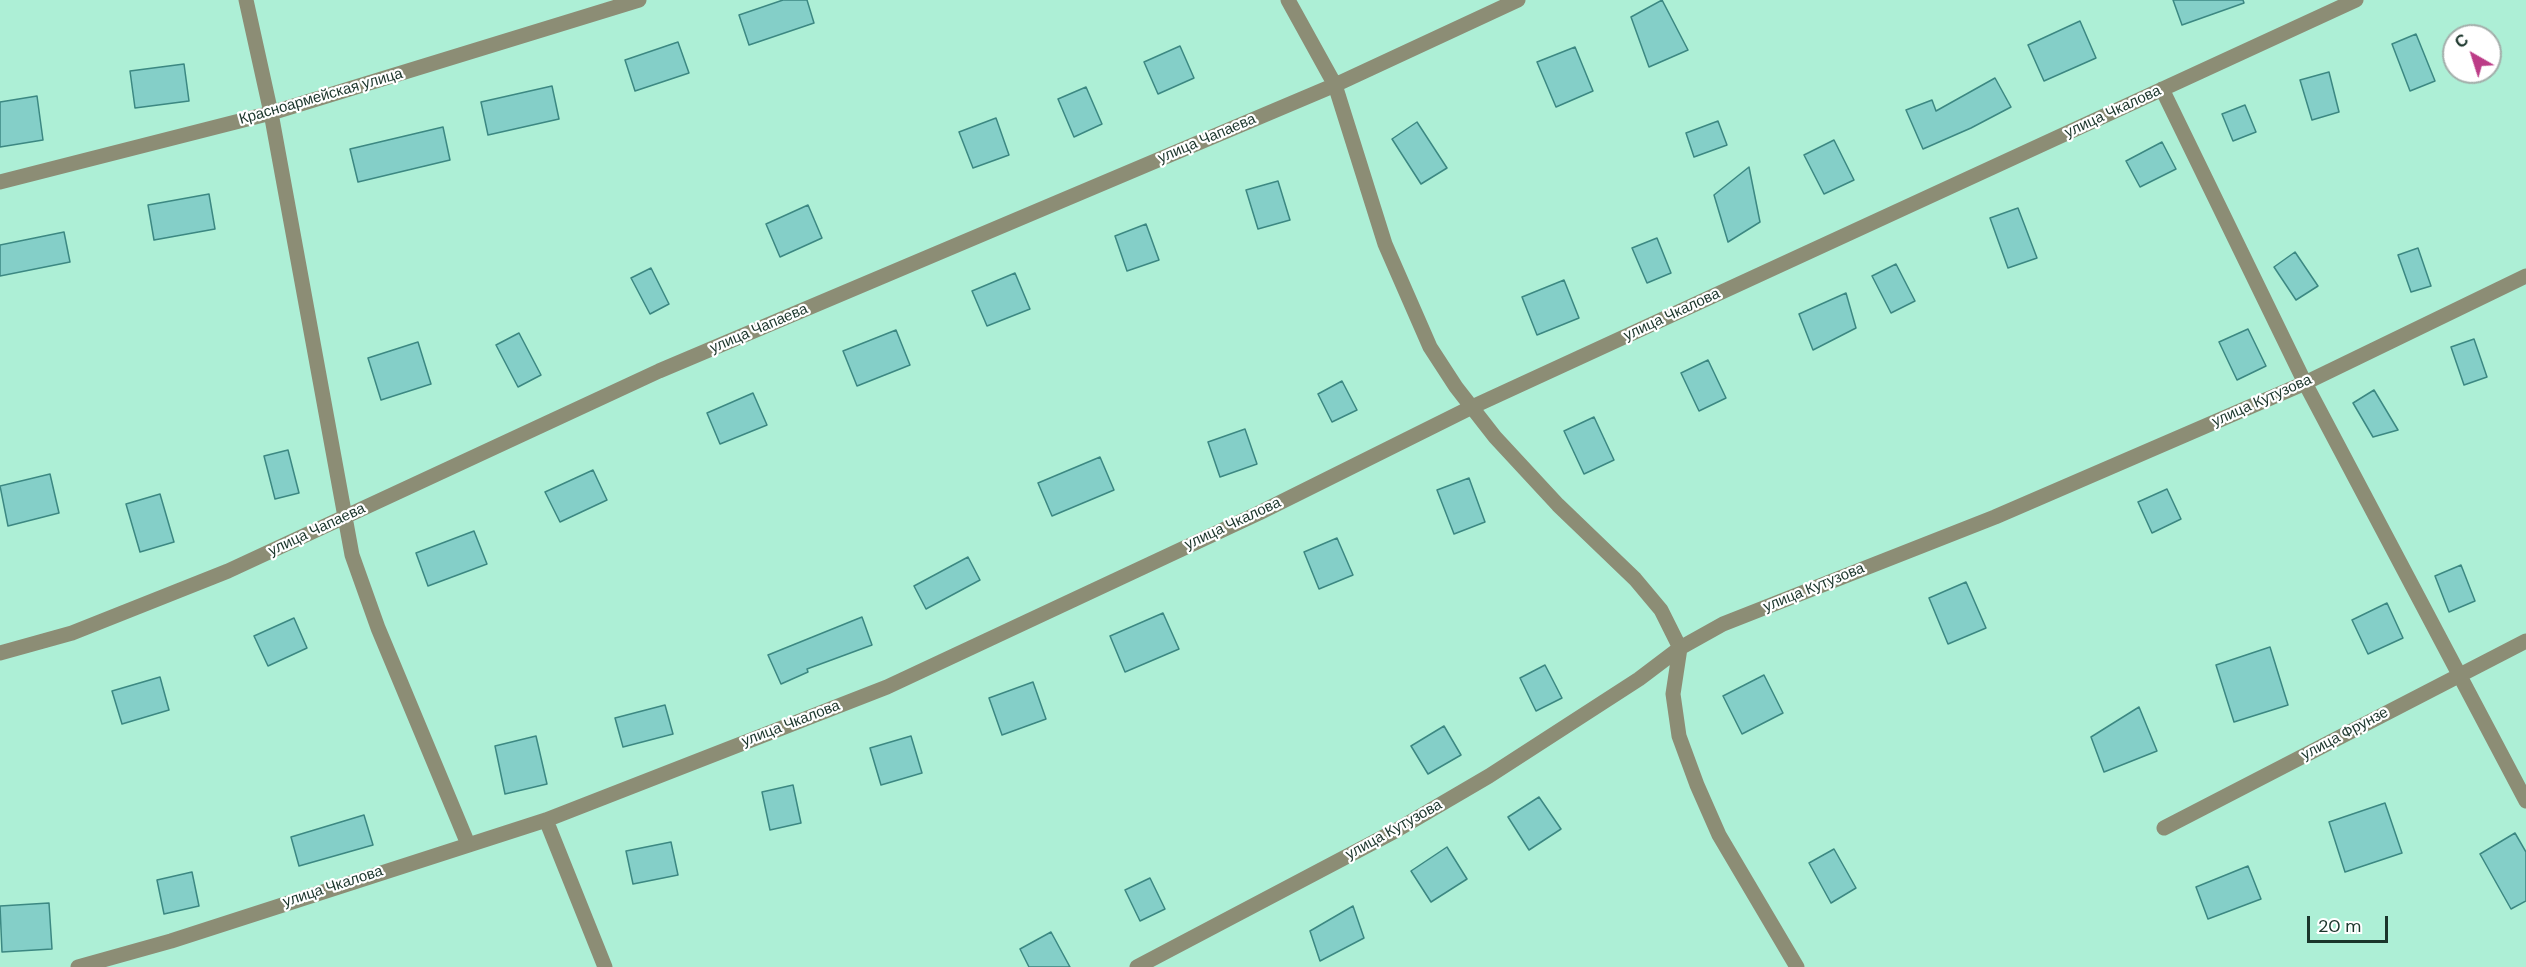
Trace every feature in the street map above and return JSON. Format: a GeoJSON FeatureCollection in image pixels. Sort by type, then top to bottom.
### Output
{"type":"FeatureCollection","features":[{"type":"Feature","properties":{"kind":"street"},"geometry":{"type":"LineString","coordinates":[[246,0],[271,113],[352,555],[378,628],[468,844]]}},
{"type":"Feature","properties":{"kind":"street","name":"Красноармейская улица"},"geometry":{"type":"LineString","coordinates":[[0,182],[271,113],[639,0]]}},
{"type":"Feature","properties":{"kind":"street"},"geometry":{"type":"LineString","coordinates":[[1288,0],[1335,85],[1385,244],[1430,347],[1456,387],[1495,437],[1558,504],[1635,579],[1661,610],[1680,648],[1673,694],[1679,736],[1719,835],[1796,967]]}},
{"type":"Feature","properties":{"kind":"street","name":"улица Чапаева"},"geometry":{"type":"LineString","coordinates":[[0,653],[72,633],[228,571],[658,371],[1335,85],[1518,0]]}},
{"type":"Feature","properties":{"kind":"street","name":"улица Чкалова"},"geometry":{"type":"LineString","coordinates":[[78,967],[171,940],[546,820],[887,687],[1259,513],[1473,407],[2356,0]]}},
{"type":"Feature","properties":{"kind":"street"},"geometry":{"type":"LineString","coordinates":[[2162,89],[2305,383],[2457,675],[2526,801]]}},
{"type":"Feature","properties":{"kind":"street","name":"улица Кутузова"},"geometry":{"type":"LineString","coordinates":[[1137,967],[1395,831],[1480,781],[1639,679],[1680,648],[1723,624],[1995,517],[2305,383],[2526,276]]}},
{"type":"Feature","properties":{"kind":"street","name":"улица Фрунзе"},"geometry":{"type":"LineString","coordinates":[[2164,828],[2526,640]]}},
{"type":"Feature","properties":{"kind":"street"},"geometry":{"type":"LineString","coordinates":[[546,820],[605,967]]}},
{"type":"Feature","properties":{"kind":"building"},"geometry":{"type":"Polygon","coordinates":[[[783,0],[807,0],[814,23],[749,45],[739,15],[783,0]]]}},
{"type":"Feature","properties":{"kind":"building"},"geometry":{"type":"Polygon","coordinates":[[[1662,0],[1688,50],[1649,67],[1631,17],[1662,0]]]}},
{"type":"Feature","properties":{"kind":"building"},"geometry":{"type":"Polygon","coordinates":[[[2173,0],[2243,0],[2244,3],[2182,25],[2173,0]]]}},
{"type":"Feature","properties":{"kind":"building"},"geometry":{"type":"Polygon","coordinates":[[[2080,21],[2096,58],[2044,81],[2028,45],[2080,21]]]}},
{"type":"Feature","properties":{"kind":"building"},"geometry":{"type":"Polygon","coordinates":[[[2416,34],[2435,81],[2410,91],[2392,44],[2416,34]]]}},
{"type":"Feature","properties":{"kind":"building"},"geometry":{"type":"Polygon","coordinates":[[[678,42],[689,73],[635,91],[625,60],[678,42]]]}},
{"type":"Feature","properties":{"kind":"building"},"geometry":{"type":"Polygon","coordinates":[[[1180,46],[1194,78],[1158,94],[1144,62],[1180,46]]]}},
{"type":"Feature","properties":{"kind":"building"},"geometry":{"type":"Polygon","coordinates":[[[1575,47],[1593,91],[1556,107],[1537,62],[1575,47]]]}},
{"type":"Feature","properties":{"kind":"building"},"geometry":{"type":"Polygon","coordinates":[[[184,64],[189,101],[135,108],[130,71],[184,64]]]}},
{"type":"Feature","properties":{"kind":"building"},"geometry":{"type":"Polygon","coordinates":[[[2329,72],[2339,112],[2312,120],[2300,80],[2329,72]]]}},
{"type":"Feature","properties":{"kind":"building"},"geometry":{"type":"Polygon","coordinates":[[[1995,78],[2011,107],[1923,149],[1906,110],[1932,100],[1936,111],[1995,78]]]}},
{"type":"Feature","properties":{"kind":"building"},"geometry":{"type":"Polygon","coordinates":[[[552,86],[559,119],[488,135],[481,102],[552,86]]]}},
{"type":"Feature","properties":{"kind":"building"},"geometry":{"type":"Polygon","coordinates":[[[1086,87],[1102,124],[1074,137],[1058,99],[1086,87]]]}},
{"type":"Feature","properties":{"kind":"building"},"geometry":{"type":"Polygon","coordinates":[[[37,96],[43,140],[0,147],[0,102],[37,96]]]}},
{"type":"Feature","properties":{"kind":"building"},"geometry":{"type":"Polygon","coordinates":[[[2245,105],[2256,132],[2233,141],[2222,114],[2245,105]]]}},
{"type":"Feature","properties":{"kind":"building"},"geometry":{"type":"Polygon","coordinates":[[[996,118],[1009,155],[973,168],[959,132],[996,118]]]}},
{"type":"Feature","properties":{"kind":"building"},"geometry":{"type":"Polygon","coordinates":[[[1718,121],[1727,145],[1694,157],[1686,133],[1718,121]]]}},
{"type":"Feature","properties":{"kind":"building"},"geometry":{"type":"Polygon","coordinates":[[[1417,122],[1447,168],[1421,184],[1392,139],[1417,122]]]}},
{"type":"Feature","properties":{"kind":"building"},"geometry":{"type":"Polygon","coordinates":[[[443,127],[450,160],[358,182],[350,149],[443,127]]]}},
{"type":"Feature","properties":{"kind":"building"},"geometry":{"type":"Polygon","coordinates":[[[1834,140],[1854,180],[1824,194],[1804,155],[1834,140]]]}},
{"type":"Feature","properties":{"kind":"building"},"geometry":{"type":"Polygon","coordinates":[[[2162,142],[2176,169],[2140,187],[2126,161],[2162,142]]]}},
{"type":"Feature","properties":{"kind":"building"},"geometry":{"type":"Polygon","coordinates":[[[1749,167],[1760,222],[1728,242],[1714,195],[1749,167]]]}},
{"type":"Feature","properties":{"kind":"building"},"geometry":{"type":"Polygon","coordinates":[[[1278,181],[1290,220],[1258,229],[1246,190],[1278,181]]]}},
{"type":"Feature","properties":{"kind":"building"},"geometry":{"type":"Polygon","coordinates":[[[209,194],[215,229],[154,240],[148,205],[209,194]]]}},
{"type":"Feature","properties":{"kind":"building"},"geometry":{"type":"Polygon","coordinates":[[[808,205],[822,238],[780,257],[766,224],[808,205]]]}},
{"type":"Feature","properties":{"kind":"building"},"geometry":{"type":"Polygon","coordinates":[[[2018,208],[2037,258],[2008,268],[1990,218],[2018,208]]]}},
{"type":"Feature","properties":{"kind":"building"},"geometry":{"type":"Polygon","coordinates":[[[1146,224],[1159,260],[1127,271],[1115,236],[1146,224]]]}},
{"type":"Feature","properties":{"kind":"building"},"geometry":{"type":"Polygon","coordinates":[[[64,232],[70,262],[0,276],[0,245],[64,232]]]}},
{"type":"Feature","properties":{"kind":"building"},"geometry":{"type":"Polygon","coordinates":[[[1657,238],[1671,273],[1647,283],[1632,248],[1657,238]]]}},
{"type":"Feature","properties":{"kind":"building"},"geometry":{"type":"Polygon","coordinates":[[[2418,248],[2431,286],[2411,292],[2398,255],[2418,248]]]}},
{"type":"Feature","properties":{"kind":"building"},"geometry":{"type":"Polygon","coordinates":[[[2295,252],[2318,286],[2296,300],[2274,267],[2295,252]]]}},
{"type":"Feature","properties":{"kind":"building"},"geometry":{"type":"Polygon","coordinates":[[[1896,264],[1915,301],[1891,313],[1872,276],[1896,264]]]}},
{"type":"Feature","properties":{"kind":"building"},"geometry":{"type":"Polygon","coordinates":[[[651,268],[669,304],[650,314],[631,278],[651,268]]]}},
{"type":"Feature","properties":{"kind":"building"},"geometry":{"type":"Polygon","coordinates":[[[1015,273],[1030,309],[987,326],[972,291],[1015,273]]]}},
{"type":"Feature","properties":{"kind":"building"},"geometry":{"type":"Polygon","coordinates":[[[1564,280],[1579,318],[1537,335],[1522,297],[1564,280]]]}},
{"type":"Feature","properties":{"kind":"building"},"geometry":{"type":"Polygon","coordinates":[[[1846,293],[1856,328],[1813,350],[1799,314],[1846,293]]]}},
{"type":"Feature","properties":{"kind":"building"},"geometry":{"type":"Polygon","coordinates":[[[2248,329],[2266,366],[2237,380],[2219,342],[2248,329]]]}},
{"type":"Feature","properties":{"kind":"building"},"geometry":{"type":"Polygon","coordinates":[[[896,330],[910,365],[857,386],[843,351],[896,330]]]}},
{"type":"Feature","properties":{"kind":"building"},"geometry":{"type":"Polygon","coordinates":[[[519,333],[541,375],[518,387],[496,345],[519,333]]]}},
{"type":"Feature","properties":{"kind":"building"},"geometry":{"type":"Polygon","coordinates":[[[2474,339],[2487,377],[2464,385],[2451,347],[2474,339]]]}},
{"type":"Feature","properties":{"kind":"building"},"geometry":{"type":"Polygon","coordinates":[[[418,342],[431,384],[381,400],[368,358],[418,342]]]}},
{"type":"Feature","properties":{"kind":"building"},"geometry":{"type":"Polygon","coordinates":[[[1708,360],[1726,398],[1699,411],[1681,373],[1708,360]]]}},
{"type":"Feature","properties":{"kind":"building"},"geometry":{"type":"Polygon","coordinates":[[[1342,381],[1357,410],[1332,422],[1318,394],[1342,381]]]}},
{"type":"Feature","properties":{"kind":"building"},"geometry":{"type":"Polygon","coordinates":[[[2374,390],[2398,430],[2373,437],[2353,403],[2374,390]]]}},
{"type":"Feature","properties":{"kind":"building"},"geometry":{"type":"Polygon","coordinates":[[[753,393],[767,425],[720,444],[707,413],[753,393]]]}},
{"type":"Feature","properties":{"kind":"building"},"geometry":{"type":"Polygon","coordinates":[[[1594,417],[1614,460],[1584,474],[1564,431],[1594,417]]]}},
{"type":"Feature","properties":{"kind":"building"},"geometry":{"type":"Polygon","coordinates":[[[1245,429],[1257,464],[1220,477],[1208,442],[1245,429]]]}},
{"type":"Feature","properties":{"kind":"building"},"geometry":{"type":"Polygon","coordinates":[[[288,450],[299,493],[275,499],[264,456],[288,450]]]}},
{"type":"Feature","properties":{"kind":"building"},"geometry":{"type":"Polygon","coordinates":[[[1100,457],[1114,490],[1052,516],[1038,483],[1100,457]]]}},
{"type":"Feature","properties":{"kind":"building"},"geometry":{"type":"Polygon","coordinates":[[[593,470],[607,500],[560,522],[545,492],[593,470]]]}},
{"type":"Feature","properties":{"kind":"building"},"geometry":{"type":"Polygon","coordinates":[[[50,474],[59,513],[8,526],[0,486],[50,474]]]}},
{"type":"Feature","properties":{"kind":"building"},"geometry":{"type":"Polygon","coordinates":[[[1469,478],[1485,522],[1454,534],[1437,490],[1469,478]]]}},
{"type":"Feature","properties":{"kind":"building"},"geometry":{"type":"Polygon","coordinates":[[[2167,489],[2181,519],[2152,533],[2138,502],[2167,489]]]}},
{"type":"Feature","properties":{"kind":"building"},"geometry":{"type":"Polygon","coordinates":[[[160,494],[174,542],[140,552],[126,504],[160,494]]]}},
{"type":"Feature","properties":{"kind":"building"},"geometry":{"type":"Polygon","coordinates":[[[474,531],[487,564],[428,586],[416,553],[474,531]]]}},
{"type":"Feature","properties":{"kind":"building"},"geometry":{"type":"Polygon","coordinates":[[[1337,538],[1353,575],[1319,589],[1304,552],[1337,538]]]}},
{"type":"Feature","properties":{"kind":"building"},"geometry":{"type":"Polygon","coordinates":[[[968,557],[980,580],[926,609],[914,586],[968,557]]]}},
{"type":"Feature","properties":{"kind":"building"},"geometry":{"type":"Polygon","coordinates":[[[2461,565],[2475,601],[2449,612],[2435,576],[2461,565]]]}},
{"type":"Feature","properties":{"kind":"building"},"geometry":{"type":"Polygon","coordinates":[[[1966,582],[1986,628],[1948,644],[1929,598],[1966,582]]]}},
{"type":"Feature","properties":{"kind":"building"},"geometry":{"type":"Polygon","coordinates":[[[2387,603],[2403,638],[2368,654],[2352,620],[2387,603]]]}},
{"type":"Feature","properties":{"kind":"building"},"geometry":{"type":"Polygon","coordinates":[[[1163,613],[1179,649],[1125,672],[1110,636],[1163,613]]]}},
{"type":"Feature","properties":{"kind":"building"},"geometry":{"type":"Polygon","coordinates":[[[862,617],[872,645],[807,669],[808,672],[781,684],[768,655],[862,617]]]}},
{"type":"Feature","properties":{"kind":"building"},"geometry":{"type":"Polygon","coordinates":[[[294,618],[307,648],[268,666],[254,636],[294,618]]]}},
{"type":"Feature","properties":{"kind":"building"},"geometry":{"type":"Polygon","coordinates":[[[2270,647],[2288,705],[2234,722],[2216,665],[2270,647]]]}},
{"type":"Feature","properties":{"kind":"building"},"geometry":{"type":"Polygon","coordinates":[[[1545,665],[1562,698],[1536,711],[1520,678],[1545,665]]]}},
{"type":"Feature","properties":{"kind":"building"},"geometry":{"type":"Polygon","coordinates":[[[1764,675],[1783,713],[1742,734],[1723,696],[1764,675]]]}},
{"type":"Feature","properties":{"kind":"building"},"geometry":{"type":"Polygon","coordinates":[[[160,677],[169,710],[122,724],[112,691],[160,677]]]}},
{"type":"Feature","properties":{"kind":"building"},"geometry":{"type":"Polygon","coordinates":[[[1033,682],[1046,719],[1002,735],[989,698],[1033,682]]]}},
{"type":"Feature","properties":{"kind":"building"},"geometry":{"type":"Polygon","coordinates":[[[665,705],[673,734],[623,747],[615,718],[665,705]]]}},
{"type":"Feature","properties":{"kind":"building"},"geometry":{"type":"Polygon","coordinates":[[[2139,707],[2157,751],[2104,772],[2091,737],[2139,707]]]}},
{"type":"Feature","properties":{"kind":"building"},"geometry":{"type":"Polygon","coordinates":[[[1444,726],[1461,755],[1428,774],[1411,746],[1444,726]]]}},
{"type":"Feature","properties":{"kind":"building"},"geometry":{"type":"Polygon","coordinates":[[[536,736],[547,784],[505,794],[495,746],[536,736]]]}},
{"type":"Feature","properties":{"kind":"building"},"geometry":{"type":"Polygon","coordinates":[[[911,736],[922,773],[881,785],[870,748],[911,736]]]}},
{"type":"Feature","properties":{"kind":"building"},"geometry":{"type":"Polygon","coordinates":[[[793,785],[801,823],[770,830],[762,792],[793,785]]]}},
{"type":"Feature","properties":{"kind":"building"},"geometry":{"type":"Polygon","coordinates":[[[1539,797],[1561,829],[1529,850],[1508,817],[1539,797]]]}},
{"type":"Feature","properties":{"kind":"building"},"geometry":{"type":"Polygon","coordinates":[[[2385,803],[2402,853],[2345,872],[2329,822],[2385,803]]]}},
{"type":"Feature","properties":{"kind":"building"},"geometry":{"type":"Polygon","coordinates":[[[364,815],[373,845],[299,866],[291,837],[364,815]]]}},
{"type":"Feature","properties":{"kind":"building"},"geometry":{"type":"Polygon","coordinates":[[[2515,833],[2526,852],[2526,901],[2511,909],[2480,854],[2515,833]]]}},
{"type":"Feature","properties":{"kind":"building"},"geometry":{"type":"Polygon","coordinates":[[[671,842],[678,875],[633,884],[626,851],[671,842]]]}},
{"type":"Feature","properties":{"kind":"building"},"geometry":{"type":"Polygon","coordinates":[[[1447,847],[1467,879],[1431,902],[1411,871],[1447,847]]]}},
{"type":"Feature","properties":{"kind":"building"},"geometry":{"type":"Polygon","coordinates":[[[1834,849],[1856,888],[1831,903],[1809,863],[1834,849]]]}},
{"type":"Feature","properties":{"kind":"building"},"geometry":{"type":"Polygon","coordinates":[[[2248,866],[2261,899],[2208,919],[2196,887],[2248,866]]]}},
{"type":"Feature","properties":{"kind":"building"},"geometry":{"type":"Polygon","coordinates":[[[192,872],[199,906],[164,914],[157,880],[192,872]]]}},
{"type":"Feature","properties":{"kind":"building"},"geometry":{"type":"Polygon","coordinates":[[[1150,878],[1165,909],[1140,921],[1125,890],[1150,878]]]}},
{"type":"Feature","properties":{"kind":"building"},"geometry":{"type":"Polygon","coordinates":[[[49,903],[52,949],[2,952],[0,906],[49,903]]]}},
{"type":"Feature","properties":{"kind":"building"},"geometry":{"type":"Polygon","coordinates":[[[1353,906],[1364,938],[1320,961],[1310,931],[1353,906]]]}},
{"type":"Feature","properties":{"kind":"building"},"geometry":{"type":"Polygon","coordinates":[[[1051,932],[1070,967],[1029,967],[1020,949],[1051,932]]]}}]}
